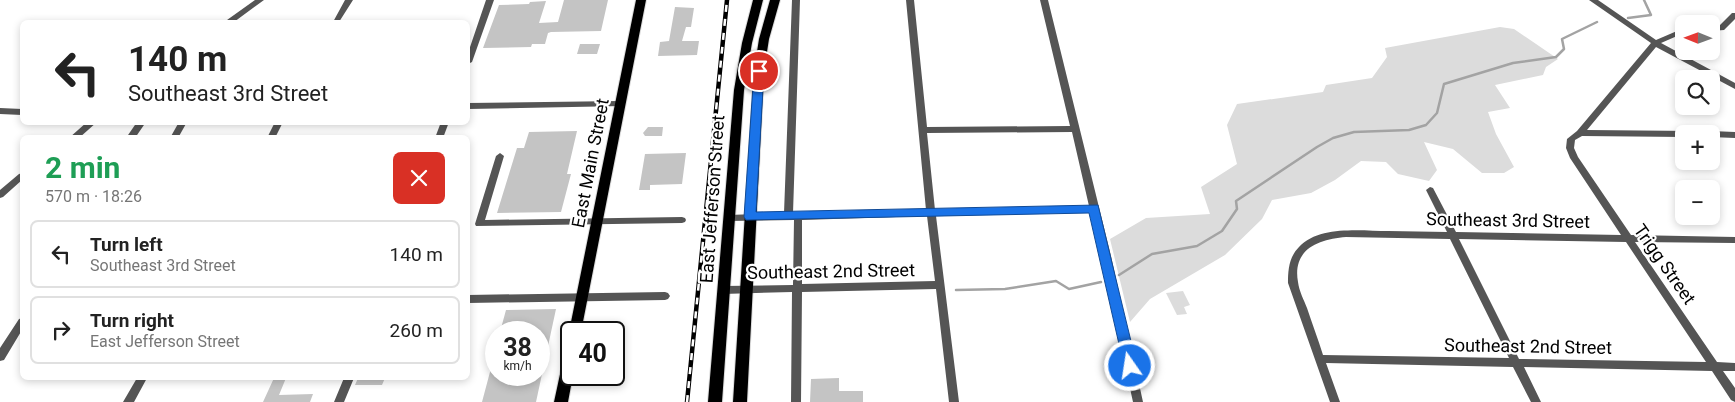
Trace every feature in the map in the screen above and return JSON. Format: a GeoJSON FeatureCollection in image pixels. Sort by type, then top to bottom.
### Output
{"type":"FeatureCollection","features":[{"type":"Feature","properties":{"kind":"main road","name":"East Main Street"},"geometry":{"type":"LineString","coordinates":[[577,321],[641,0]]}},
{"type":"Feature","properties":{"kind":"main road","name":"East Jefferson Street"},"geometry":{"type":"LineString","coordinates":[[715,402],[736,126],[747,42],[758,0]]}},
{"type":"Feature","properties":{"kind":"main road"},"geometry":{"type":"LineString","coordinates":[[740,402],[758,82],[764,39],[775,0]]}},
{"type":"Feature","properties":{"kind":"main road"},"geometry":{"type":"LineString","coordinates":[[741,80],[758,82]]}},
{"type":"Feature","properties":{"kind":"main road"},"geometry":{"type":"LineString","coordinates":[[736,126],[755,126]]}},
{"type":"Feature","properties":{"kind":"main road"},"geometry":{"type":"LineString","coordinates":[[732,174],[752,173]]}},
{"type":"Feature","properties":{"kind":"main road"},"geometry":{"type":"LineString","coordinates":[[561,402],[564,386]]}},
{"type":"Feature","properties":{"kind":"street"},"geometry":{"type":"LineString","coordinates":[[233,20],[260,0]]}},
{"type":"Feature","properties":{"kind":"street"},"geometry":{"type":"LineString","coordinates":[[337,20],[349,0]]}},
{"type":"Feature","properties":{"kind":"street"},"geometry":{"type":"LineString","coordinates":[[470,56],[490,0]]}},
{"type":"Feature","properties":{"kind":"street"},"geometry":{"type":"LineString","coordinates":[[788,216],[796,0]]}},
{"type":"Feature","properties":{"kind":"street"},"geometry":{"type":"LineString","coordinates":[[910,0],[931,212],[954,402]]}},
{"type":"Feature","properties":{"kind":"street"},"geometry":{"type":"LineString","coordinates":[[1044,0],[1138,402]]}},
{"type":"Feature","properties":{"kind":"street"},"geometry":{"type":"LineString","coordinates":[[1593,0],[1655,43],[1735,86]]}},
{"type":"Feature","properties":{"kind":"street"},"geometry":{"type":"LineString","coordinates":[[1720,28],[1735,14]]}},
{"type":"Feature","properties":{"kind":"street"},"geometry":{"type":"LineString","coordinates":[[1580,133],[1655,43],[1675,34]]}},
{"type":"Feature","properties":{"kind":"street"},"geometry":{"type":"LineString","coordinates":[[470,106],[620,104]]}},
{"type":"Feature","properties":{"kind":"street"},"geometry":{"type":"LineString","coordinates":[[0,111],[20,112]]}},
{"type":"Feature","properties":{"kind":"street"},"geometry":{"type":"LineString","coordinates":[[77,135],[89,125]]}},
{"type":"Feature","properties":{"kind":"street"},"geometry":{"type":"LineString","coordinates":[[924,130],[1074,129]]}},
{"type":"Feature","properties":{"kind":"street"},"geometry":{"type":"LineString","coordinates":[[1580,133],[1675,134]]}},
{"type":"Feature","properties":{"kind":"street","name":"Trigg Street"},"geometry":{"type":"LineString","coordinates":[[1580,133],[1571,139],[1570,148],[1574,158],[1626,238],[1735,397]]}},
{"type":"Feature","properties":{"kind":"street"},"geometry":{"type":"LineString","coordinates":[[1720,134],[1735,135]]}},
{"type":"Feature","properties":{"kind":"street"},"geometry":{"type":"LineString","coordinates":[[500,156],[479,224],[682,220]]}},
{"type":"Feature","properties":{"kind":"street"},"geometry":{"type":"LineString","coordinates":[[0,195],[20,180]]}},
{"type":"Feature","properties":{"kind":"street"},"geometry":{"type":"LineString","coordinates":[[1430,190],[1536,402]]}},
{"type":"Feature","properties":{"kind":"street"},"geometry":{"type":"LineString","coordinates":[[728,218],[1094,208]]}},
{"type":"Feature","properties":{"kind":"street"},"geometry":{"type":"LineString","coordinates":[[796,402],[798,216]]}},
{"type":"Feature","properties":{"kind":"street","name":"Southeast 3rd Street"},"geometry":{"type":"LineString","coordinates":[[1320,359],[1293,284],[1294,264],[1301,251],[1310,242],[1326,235],[1453,235],[1735,240]]}},
{"type":"Feature","properties":{"kind":"street","name":"Southeast 2nd Street"},"geometry":{"type":"LineString","coordinates":[[723,290],[940,285]]}},
{"type":"Feature","properties":{"kind":"street"},"geometry":{"type":"LineString","coordinates":[[470,299],[665,296]]}},
{"type":"Feature","properties":{"kind":"street"},"geometry":{"type":"LineString","coordinates":[[0,357],[20,325]]}},
{"type":"Feature","properties":{"kind":"street"},"geometry":{"type":"LineString","coordinates":[[1320,359],[1335,402]]}},
{"type":"Feature","properties":{"kind":"street","name":"Southeast 2nd Street"},"geometry":{"type":"LineString","coordinates":[[1320,359],[1735,367]]}},
{"type":"Feature","properties":{"kind":"street"},"geometry":{"type":"LineString","coordinates":[[128,402],[141,380]]}},
{"type":"Feature","properties":{"kind":"street"},"geometry":{"type":"LineString","coordinates":[[339,402],[348,380]]}},
{"type":"Feature","properties":{"kind":"shaded area"},"geometry":{"type":"Polygon","coordinates":[[[1500,27],[1514,29],[1558,59],[1546,67],[1543,75],[1495,85],[1510,108],[1488,112],[1496,134],[1514,167],[1504,173],[1482,173],[1453,149],[1424,142],[1437,170],[1429,181],[1398,174],[1386,162],[1361,161],[1335,180],[1311,193],[1272,200],[1262,219],[1225,255],[1150,299],[1130,322],[1110,239],[1146,218],[1210,214],[1201,187],[1237,164],[1227,125],[1237,104],[1323,92],[1326,85],[1372,78],[1387,57],[1385,48],[1500,27]]]}},
{"type":"Feature","properties":{"kind":"shaded area"},"geometry":{"type":"Polygon","coordinates":[[[1183,291],[1190,305],[1184,307],[1187,314],[1177,315],[1166,293],[1183,291]]]}},
{"type":"Feature","properties":{"kind":"building"},"geometry":{"type":"Polygon","coordinates":[[[564,0],[608,0],[601,31],[551,32],[548,33],[545,44],[532,44],[531,47],[483,48],[499,5],[529,4],[530,2],[546,1],[539,23],[558,22],[564,0]]]}},
{"type":"Feature","properties":{"kind":"building"},"geometry":{"type":"Polygon","coordinates":[[[675,7],[694,8],[691,27],[686,27],[682,41],[699,41],[697,55],[658,56],[660,42],[669,41],[675,7]]]}},
{"type":"Feature","properties":{"kind":"building"},"geometry":{"type":"Polygon","coordinates":[[[580,44],[600,44],[597,54],[577,54],[580,44]]]}},
{"type":"Feature","properties":{"kind":"building"},"geometry":{"type":"Polygon","coordinates":[[[648,127],[663,127],[662,136],[645,136],[643,133],[648,127]]]}},
{"type":"Feature","properties":{"kind":"building"},"geometry":{"type":"Polygon","coordinates":[[[577,131],[567,174],[571,174],[561,212],[497,213],[517,148],[524,148],[529,132],[577,131]]]}},
{"type":"Feature","properties":{"kind":"building"},"geometry":{"type":"Polygon","coordinates":[[[686,153],[682,184],[650,185],[650,190],[639,190],[645,154],[686,153]]]}},
{"type":"Feature","properties":{"kind":"building"},"geometry":{"type":"Polygon","coordinates":[[[556,309],[550,337],[550,321],[503,321],[506,310],[556,309]]]}},
{"type":"Feature","properties":{"kind":"building"},"geometry":{"type":"Polygon","coordinates":[[[839,378],[839,391],[863,391],[863,402],[810,402],[811,379],[839,378]]]}},
{"type":"Feature","properties":{"kind":"building"},"geometry":{"type":"Polygon","coordinates":[[[273,380],[285,380],[279,395],[313,394],[310,402],[263,402],[273,380]]]}},
{"type":"Feature","properties":{"kind":"building"},"geometry":{"type":"Polygon","coordinates":[[[357,380],[384,380],[382,385],[355,385],[357,380]]]}},
{"type":"Feature","properties":{"kind":"building"},"geometry":{"type":"Polygon","coordinates":[[[486,386],[539,386],[536,402],[482,402],[486,386]]]}},
{"type":"Feature","properties":{"kind":"waterway"},"geometry":{"type":"LineString","coordinates":[[1628,18],[1651,15],[1644,0]]}},
{"type":"Feature","properties":{"kind":"waterway"},"geometry":{"type":"LineString","coordinates":[[1119,275],[1152,254],[1197,246],[1222,231],[1237,209],[1236,201],[1333,138],[1354,132],[1409,130],[1426,125],[1437,113],[1444,84],[1513,63],[1556,57],[1564,49],[1562,39],[1597,22]]}},
{"type":"Feature","properties":{"kind":"waterway"},"geometry":{"type":"LineString","coordinates":[[956,290],[1005,289],[1056,281],[1069,289],[1101,282]]}},
{"type":"Feature","properties":{"kind":"railway"},"geometry":{"type":"LineString","coordinates":[[687,402],[727,0]]}},
{"type":"Feature","properties":{"kind":"route"},"geometry":{"type":"LineString","coordinates":[[759,71],[750,217],[1094,208],[1130,366]]}}]}
